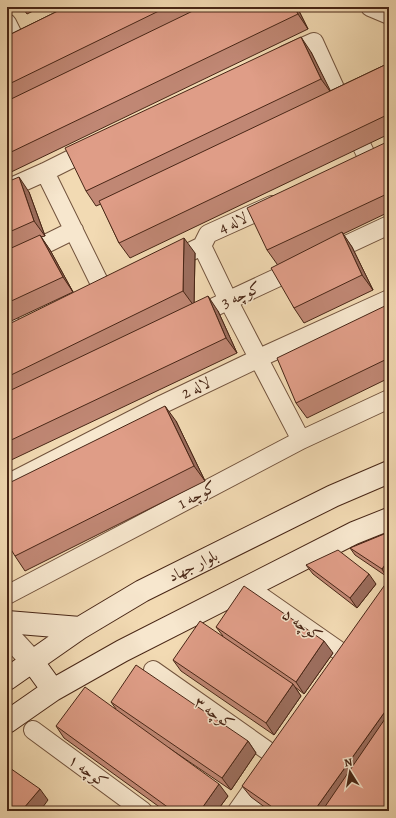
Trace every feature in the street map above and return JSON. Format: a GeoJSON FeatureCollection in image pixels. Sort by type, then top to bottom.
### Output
{"type":"FeatureCollection","features":[{"type":"Feature","properties":{"kind":"main road","name":"بلوار جهاد"},"geometry":{"type":"LineString","coordinates":[[8,676],[80,628],[142,591],[333,496],[389,472]]}},
{"type":"Feature","properties":{"kind":"main road"},"geometry":{"type":"LineString","coordinates":[[7,722],[53,690],[122,651],[354,533],[389,519]]}},
{"type":"Feature","properties":{"kind":"main road"},"geometry":{"type":"LineString","coordinates":[[7,622],[80,628]]}},
{"type":"Feature","properties":{"kind":"main road"},"geometry":{"type":"LineString","coordinates":[[7,634],[32,661],[53,690]]}},
{"type":"Feature","properties":{"kind":"main road"},"geometry":{"type":"LineString","coordinates":[[8,676],[30,705]]}},
{"type":"Feature","properties":{"kind":"street"},"geometry":{"type":"LineString","coordinates":[[370,7],[389,15]]}},
{"type":"Feature","properties":{"kind":"street"},"geometry":{"type":"LineString","coordinates":[[7,23],[18,41]]}},
{"type":"Feature","properties":{"kind":"street"},"geometry":{"type":"LineString","coordinates":[[272,61],[314,42],[389,202]]}},
{"type":"Feature","properties":{"kind":"street"},"geometry":{"type":"LineString","coordinates":[[7,189],[45,172],[108,140]]}},
{"type":"Feature","properties":{"kind":"street"},"geometry":{"type":"LineString","coordinates":[[45,172],[104,292]]}},
{"type":"Feature","properties":{"kind":"street","name":"لاله 4"},"geometry":{"type":"LineString","coordinates":[[153,269],[204,234],[285,199]]}},
{"type":"Feature","properties":{"kind":"street","name":"کوچه 3"},"geometry":{"type":"LineString","coordinates":[[178,324],[389,225]]}},
{"type":"Feature","properties":{"kind":"street"},"geometry":{"type":"LineString","coordinates":[[7,263],[74,230]]}},
{"type":"Feature","properties":{"kind":"street"},"geometry":{"type":"LineString","coordinates":[[204,234],[228,300],[301,440]]}},
{"type":"Feature","properties":{"kind":"street","name":"لاله 2"},"geometry":{"type":"LineString","coordinates":[[7,484],[163,404],[259,358],[389,299]]}},
{"type":"Feature","properties":{"kind":"street"},"geometry":{"type":"LineString","coordinates":[[7,316],[17,333]]}},
{"type":"Feature","properties":{"kind":"street","name":"کوچه 1"},"geometry":{"type":"LineString","coordinates":[[7,595],[301,440],[389,399]]}},
{"type":"Feature","properties":{"kind":"street","name":"کوچه ۵"},"geometry":{"type":"LineString","coordinates":[[259,595],[345,656]]}},
{"type":"Feature","properties":{"kind":"street","name":"کوچه ۳"},"geometry":{"type":"LineString","coordinates":[[153,670],[279,750],[251,791]]}},
{"type":"Feature","properties":{"kind":"street","name":"کوچه ۱"},"geometry":{"type":"LineString","coordinates":[[32,730],[143,811]]}},
{"type":"Feature","properties":{"kind":"street"},"geometry":{"type":"LineString","coordinates":[[237,811],[251,791]]}},
{"type":"Feature","properties":{"kind":"street"},"geometry":{"type":"LineString","coordinates":[[251,791],[251,797],[270,811]]}},
{"type":"Feature","properties":{"kind":"building"},"geometry":{"type":"Polygon","coordinates":[[[66,7],[167,7],[7,85],[7,36],[66,7]]]}},
{"type":"Feature","properties":{"kind":"building"},"geometry":{"type":"Polygon","coordinates":[[[201,7],[294,7],[298,14],[7,154],[7,101],[201,7]]]}},
{"type":"Feature","properties":{"kind":"building"},"geometry":{"type":"Polygon","coordinates":[[[301,37],[321,79],[86,191],[65,148],[301,37]]]}},
{"type":"Feature","properties":{"kind":"building"},"geometry":{"type":"Polygon","coordinates":[[[389,63],[389,114],[119,243],[99,201],[389,63]]]}},
{"type":"Feature","properties":{"kind":"building"},"geometry":{"type":"Polygon","coordinates":[[[389,141],[389,193],[267,250],[247,208],[389,141]]]}},
{"type":"Feature","properties":{"kind":"building"},"geometry":{"type":"Polygon","coordinates":[[[19,177],[34,221],[7,233],[7,182],[19,177]]]}},
{"type":"Feature","properties":{"kind":"building"},"geometry":{"type":"Polygon","coordinates":[[[342,232],[362,275],[294,308],[271,268],[342,232]]]}},
{"type":"Feature","properties":{"kind":"building"},"geometry":{"type":"Polygon","coordinates":[[[40,235],[63,277],[7,303],[7,250],[40,235]]]}},
{"type":"Feature","properties":{"kind":"building"},"geometry":{"type":"Polygon","coordinates":[[[184,238],[183,291],[7,377],[7,325],[184,238]]]}},
{"type":"Feature","properties":{"kind":"building"},"geometry":{"type":"Polygon","coordinates":[[[208,296],[226,338],[7,442],[7,392],[208,296]]]}},
{"type":"Feature","properties":{"kind":"building"},"geometry":{"type":"Polygon","coordinates":[[[389,304],[389,358],[296,403],[277,358],[389,304]]]}},
{"type":"Feature","properties":{"kind":"building"},"geometry":{"type":"Polygon","coordinates":[[[165,406],[194,466],[15,556],[7,543],[7,484],[165,406]]]}},
{"type":"Feature","properties":{"kind":"building"},"geometry":{"type":"Polygon","coordinates":[[[389,532],[389,559],[382,569],[350,548],[389,532]]]}},
{"type":"Feature","properties":{"kind":"building"},"geometry":{"type":"Polygon","coordinates":[[[338,550],[369,574],[350,598],[306,565],[338,550]]]}},
{"type":"Feature","properties":{"kind":"building"},"geometry":{"type":"Polygon","coordinates":[[[389,579],[389,706],[314,811],[278,811],[242,786],[389,579]]]}},
{"type":"Feature","properties":{"kind":"building"},"geometry":{"type":"Polygon","coordinates":[[[244,586],[324,641],[296,682],[216,627],[244,586]]]}},
{"type":"Feature","properties":{"kind":"building"},"geometry":{"type":"Polygon","coordinates":[[[200,621],[293,684],[266,723],[173,660],[200,621]]]}},
{"type":"Feature","properties":{"kind":"building"},"geometry":{"type":"Polygon","coordinates":[[[136,665],[248,741],[222,778],[111,702],[136,665]]]}},
{"type":"Feature","properties":{"kind":"building"},"geometry":{"type":"Polygon","coordinates":[[[85,687],[219,784],[200,811],[173,811],[56,726],[85,687]]]}},
{"type":"Feature","properties":{"kind":"building"},"geometry":{"type":"Polygon","coordinates":[[[389,713],[389,804],[384,811],[322,811],[389,713]]]}},
{"type":"Feature","properties":{"kind":"building"},"geometry":{"type":"Polygon","coordinates":[[[7,766],[40,789],[23,809],[26,811],[7,811],[7,766]]]}}]}
